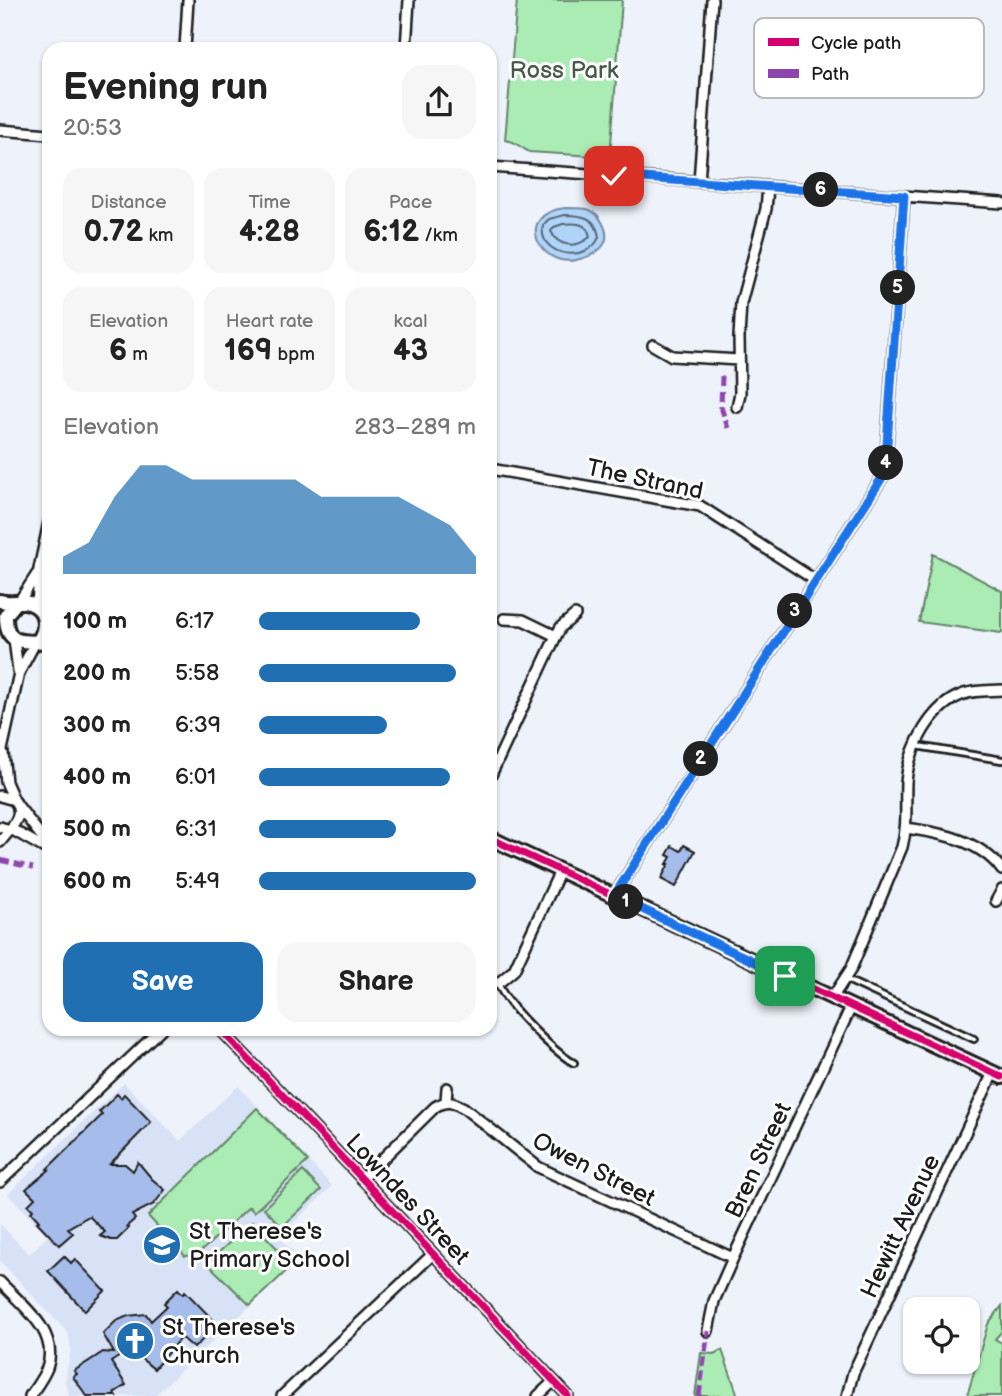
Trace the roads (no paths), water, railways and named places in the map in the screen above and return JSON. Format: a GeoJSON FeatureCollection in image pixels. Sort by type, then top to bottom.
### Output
{"type":"FeatureCollection","features":[{"type":"Feature","properties":{"kind":"street"},"geometry":{"type":"LineString","coordinates":[[185,42],[188,0]]}},
{"type":"Feature","properties":{"kind":"street"},"geometry":{"type":"LineString","coordinates":[[406,42],[409,0]]}},
{"type":"Feature","properties":{"kind":"street"},"geometry":{"type":"LineString","coordinates":[[699,182],[712,0]]}},
{"type":"Feature","properties":{"kind":"street"},"geometry":{"type":"LineString","coordinates":[[0,130],[42,133]]}},
{"type":"Feature","properties":{"kind":"street"},"geometry":{"type":"LineString","coordinates":[[497,168],[1002,203]]}},
{"type":"Feature","properties":{"kind":"street"},"geometry":{"type":"LineString","coordinates":[[737,407],[740,393],[741,303],[766,209],[768,187]]}},
{"type":"Feature","properties":{"kind":"street"},"geometry":{"type":"LineString","coordinates":[[614,896],[885,473],[904,196]]}},
{"type":"Feature","properties":{"kind":"street"},"geometry":{"type":"LineString","coordinates":[[653,345],[672,356],[739,360]]}},
{"type":"Feature","properties":{"kind":"street","name":"The Strand"},"geometry":{"type":"LineString","coordinates":[[497,471],[700,506],[815,580]]}},
{"type":"Feature","properties":{"kind":"street"},"geometry":{"type":"LineString","coordinates":[[42,555],[39,569],[42,605]]}},
{"type":"Feature","properties":{"kind":"street"},"geometry":{"type":"LineString","coordinates":[[19,673],[6,615],[39,569]]}},
{"type":"Feature","properties":{"kind":"street"},"geometry":{"type":"LineString","coordinates":[[0,601],[30,603],[42,616]]}},
{"type":"Feature","properties":{"kind":"street"},"geometry":{"type":"LineString","coordinates":[[497,762],[556,636],[561,627],[575,615]]}},
{"type":"Feature","properties":{"kind":"street"},"geometry":{"type":"LineString","coordinates":[[504,619],[523,620],[556,636]]}},
{"type":"Feature","properties":{"kind":"street"},"geometry":{"type":"LineString","coordinates":[[7,628],[25,643],[41,642]]}},
{"type":"Feature","properties":{"kind":"street"},"geometry":{"type":"LineString","coordinates":[[41,642],[19,673],[1,756],[6,782],[16,802],[42,839]]}},
{"type":"Feature","properties":{"kind":"street"},"geometry":{"type":"LineString","coordinates":[[832,998],[845,979],[897,860],[906,828],[906,780],[916,746],[930,720],[946,703],[965,693],[1002,690]]}},
{"type":"Feature","properties":{"kind":"street"},"geometry":{"type":"LineString","coordinates":[[0,796],[16,802]]}},
{"type":"Feature","properties":{"kind":"street"},"geometry":{"type":"LineString","coordinates":[[0,842],[11,830],[19,814],[16,802]]}},
{"type":"Feature","properties":{"kind":"street"},"geometry":{"type":"LineString","coordinates":[[0,827],[42,846]]}},
{"type":"Feature","properties":{"kind":"street"},"geometry":{"type":"LineString","coordinates":[[906,828],[941,834],[966,843],[987,855],[1002,870]]}},
{"type":"Feature","properties":{"kind":"street"},"geometry":{"type":"LineString","coordinates":[[497,841],[998,1075]]}},
{"type":"Feature","properties":{"kind":"street"},"geometry":{"type":"LineString","coordinates":[[497,982],[512,974],[517,966],[560,871]]}},
{"type":"Feature","properties":{"kind":"street"},"geometry":{"type":"LineString","coordinates":[[996,901],[1002,890]]}},
{"type":"Feature","properties":{"kind":"street","name":"Bren Street"},"geometry":{"type":"LineString","coordinates":[[708,1331],[713,1301],[851,1007]]}},
{"type":"Feature","properties":{"kind":"street"},"geometry":{"type":"LineString","coordinates":[[0,1182],[154,1036]]}},
{"type":"Feature","properties":{"kind":"street","name":"Lowndes Street"},"geometry":{"type":"LineString","coordinates":[[227,1036],[568,1396]]}},
{"type":"Feature","properties":{"kind":"street","name":"Hewitt Avenue"},"geometry":{"type":"LineString","coordinates":[[847,1396],[853,1373],[998,1075]]}},
{"type":"Feature","properties":{"kind":"street"},"geometry":{"type":"LineString","coordinates":[[362,1179],[435,1107],[446,1101],[447,1088]]}},
{"type":"Feature","properties":{"kind":"street","name":"Owen Street"},"geometry":{"type":"LineString","coordinates":[[446,1101],[464,1108],[538,1167],[733,1258]]}},
{"type":"Feature","properties":{"kind":"street"},"geometry":{"type":"LineString","coordinates":[[282,1396],[433,1254]]}},
{"type":"Feature","properties":{"kind":"street"},"geometry":{"type":"LineString","coordinates":[[0,1282],[38,1322],[48,1339],[50,1353],[47,1367],[30,1396]]}},
{"type":"Feature","properties":{"kind":"street"},"geometry":{"type":"LineString","coordinates":[[538,1396],[554,1381]]}},
{"type":"Feature","properties":{"kind":"lane"},"geometry":{"type":"LineString","coordinates":[[916,746],[1002,760]]}},
{"type":"Feature","properties":{"kind":"lane"},"geometry":{"type":"LineString","coordinates":[[845,979],[974,1039]]}},
{"type":"Feature","properties":{"kind":"lane"},"geometry":{"type":"LineString","coordinates":[[497,988],[559,1054],[574,1063]]}},
{"type":"Feature","properties":{"kind":"water"},"geometry":{"type":"Polygon","coordinates":[[[565,208],[587,209],[600,219],[606,231],[606,238],[601,248],[590,256],[563,260],[551,256],[537,239],[536,229],[540,220],[549,212],[565,208]]]}},
{"type":"Feature","properties":{"kind":"place","name":"St Therese's Primary School"},"geometry":{"type":"Point","coordinates":[162,1245]}},
{"type":"Feature","properties":{"kind":"place","name":"St Therese's Church"},"geometry":{"type":"Point","coordinates":[135,1341]}},
{"type":"Feature","properties":{"kind":"park label","name":"Ross Park"},"geometry":{"type":"Point","coordinates":[564,70]}}]}
